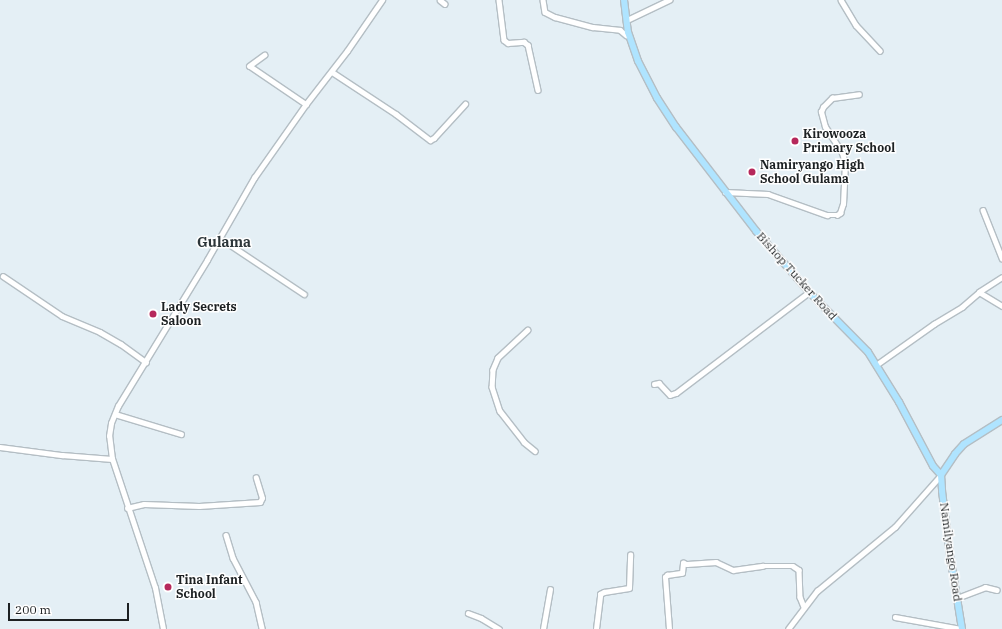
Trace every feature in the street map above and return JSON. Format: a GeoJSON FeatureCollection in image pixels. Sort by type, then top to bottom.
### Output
{"type":"FeatureCollection","features":[{"type":"Feature","properties":{"kind":"main road","name":"Bishop Tucker Road"},"geometry":{"type":"LineString","coordinates":[[624,0],[628,32],[638,61],[657,98],[683,138],[725,192],[810,292],[859,342],[876,365],[899,402],[933,466],[942,475]]}},
{"type":"Feature","properties":{"kind":"main road"},"geometry":{"type":"LineString","coordinates":[[942,475],[954,454],[964,444],[1002,420]]}},
{"type":"Feature","properties":{"kind":"main road","name":"Namilyango Road"},"geometry":{"type":"LineString","coordinates":[[942,475],[942,491],[962,629]]}},
{"type":"Feature","properties":{"kind":"street"},"geometry":{"type":"LineString","coordinates":[[163,629],[155,588],[127,508],[112,459],[109,436],[111,423],[254,178],[306,104],[332,72],[382,0]]}},
{"type":"Feature","properties":{"kind":"street"},"geometry":{"type":"LineString","coordinates":[[440,0],[445,4]]}},
{"type":"Feature","properties":{"kind":"street"},"geometry":{"type":"LineString","coordinates":[[499,0],[504,40],[508,43],[524,42],[528,44],[538,90]]}},
{"type":"Feature","properties":{"kind":"street"},"geometry":{"type":"LineString","coordinates":[[543,0],[545,12],[555,17],[593,28],[620,30],[626,35]]}},
{"type":"Feature","properties":{"kind":"street"},"geometry":{"type":"LineString","coordinates":[[627,20],[669,0]]}},
{"type":"Feature","properties":{"kind":"street"},"geometry":{"type":"LineString","coordinates":[[842,0],[856,25],[880,51]]}},
{"type":"Feature","properties":{"kind":"street"},"geometry":{"type":"LineString","coordinates":[[264,55],[250,66],[306,104]]}},
{"type":"Feature","properties":{"kind":"street"},"geometry":{"type":"LineString","coordinates":[[332,72],[396,114],[430,140],[434,138],[465,104]]}},
{"type":"Feature","properties":{"kind":"street"},"geometry":{"type":"LineString","coordinates":[[725,192],[768,194],[827,215],[838,215],[843,204],[845,163],[842,153],[825,128],[821,112],[823,106],[832,98],[859,94]]}},
{"type":"Feature","properties":{"kind":"street"},"geometry":{"type":"LineString","coordinates":[[983,210],[1002,258]]}},
{"type":"Feature","properties":{"kind":"street"},"geometry":{"type":"LineString","coordinates":[[220,238],[304,294]]}},
{"type":"Feature","properties":{"kind":"street"},"geometry":{"type":"LineString","coordinates":[[3,276],[62,316],[116,341],[146,362]]}},
{"type":"Feature","properties":{"kind":"street"},"geometry":{"type":"LineString","coordinates":[[876,365],[934,324],[962,308],[979,292],[1002,277]]}},
{"type":"Feature","properties":{"kind":"street"},"geometry":{"type":"LineString","coordinates":[[654,384],[659,384],[670,395],[676,393],[810,292]]}},
{"type":"Feature","properties":{"kind":"street"},"geometry":{"type":"LineString","coordinates":[[979,292],[1002,306]]}},
{"type":"Feature","properties":{"kind":"street"},"geometry":{"type":"LineString","coordinates":[[528,330],[498,358],[493,370],[492,387],[500,411],[524,442],[535,451]]}},
{"type":"Feature","properties":{"kind":"street"},"geometry":{"type":"LineString","coordinates":[[115,414],[181,434]]}},
{"type":"Feature","properties":{"kind":"street"},"geometry":{"type":"LineString","coordinates":[[0,447],[62,455],[112,459]]}},
{"type":"Feature","properties":{"kind":"street"},"geometry":{"type":"LineString","coordinates":[[788,629],[804,607],[826,583],[895,526],[942,475]]}},
{"type":"Feature","properties":{"kind":"street"},"geometry":{"type":"LineString","coordinates":[[127,508],[144,504],[199,506],[260,502],[262,498],[256,478]]}},
{"type":"Feature","properties":{"kind":"street"},"geometry":{"type":"LineString","coordinates":[[226,535],[233,558],[256,602],[262,629]]}},
{"type":"Feature","properties":{"kind":"street"},"geometry":{"type":"LineString","coordinates":[[596,629],[600,594],[629,588],[630,555]]}},
{"type":"Feature","properties":{"kind":"street"},"geometry":{"type":"LineString","coordinates":[[669,629],[665,577],[667,575],[682,573],[683,563],[716,562],[735,570],[763,566],[793,566],[799,570],[800,597],[804,607]]}},
{"type":"Feature","properties":{"kind":"street"},"geometry":{"type":"LineString","coordinates":[[957,598],[985,587],[997,590]]}},
{"type":"Feature","properties":{"kind":"street"},"geometry":{"type":"LineString","coordinates":[[543,629],[550,590]]}},
{"type":"Feature","properties":{"kind":"street"},"geometry":{"type":"LineString","coordinates":[[468,613],[498,629]]}},
{"type":"Feature","properties":{"kind":"street"},"geometry":{"type":"LineString","coordinates":[[895,617],[962,629]]}},
{"type":"Feature","properties":{"kind":"place","name":"Kirowooza Primary School"},"geometry":{"type":"Point","coordinates":[795,141]}},
{"type":"Feature","properties":{"kind":"place","name":"Namiryango High School Gulama"},"geometry":{"type":"Point","coordinates":[752,172]}},
{"type":"Feature","properties":{"kind":"place","name":"Lady Secrets Saloon"},"geometry":{"type":"Point","coordinates":[153,314]}},
{"type":"Feature","properties":{"kind":"place","name":"Tina Infant School"},"geometry":{"type":"Point","coordinates":[168,587]}},
{"type":"Feature","properties":{"kind":"district","name":"Gulama"},"geometry":{"type":"Point","coordinates":[224,242]}}]}
